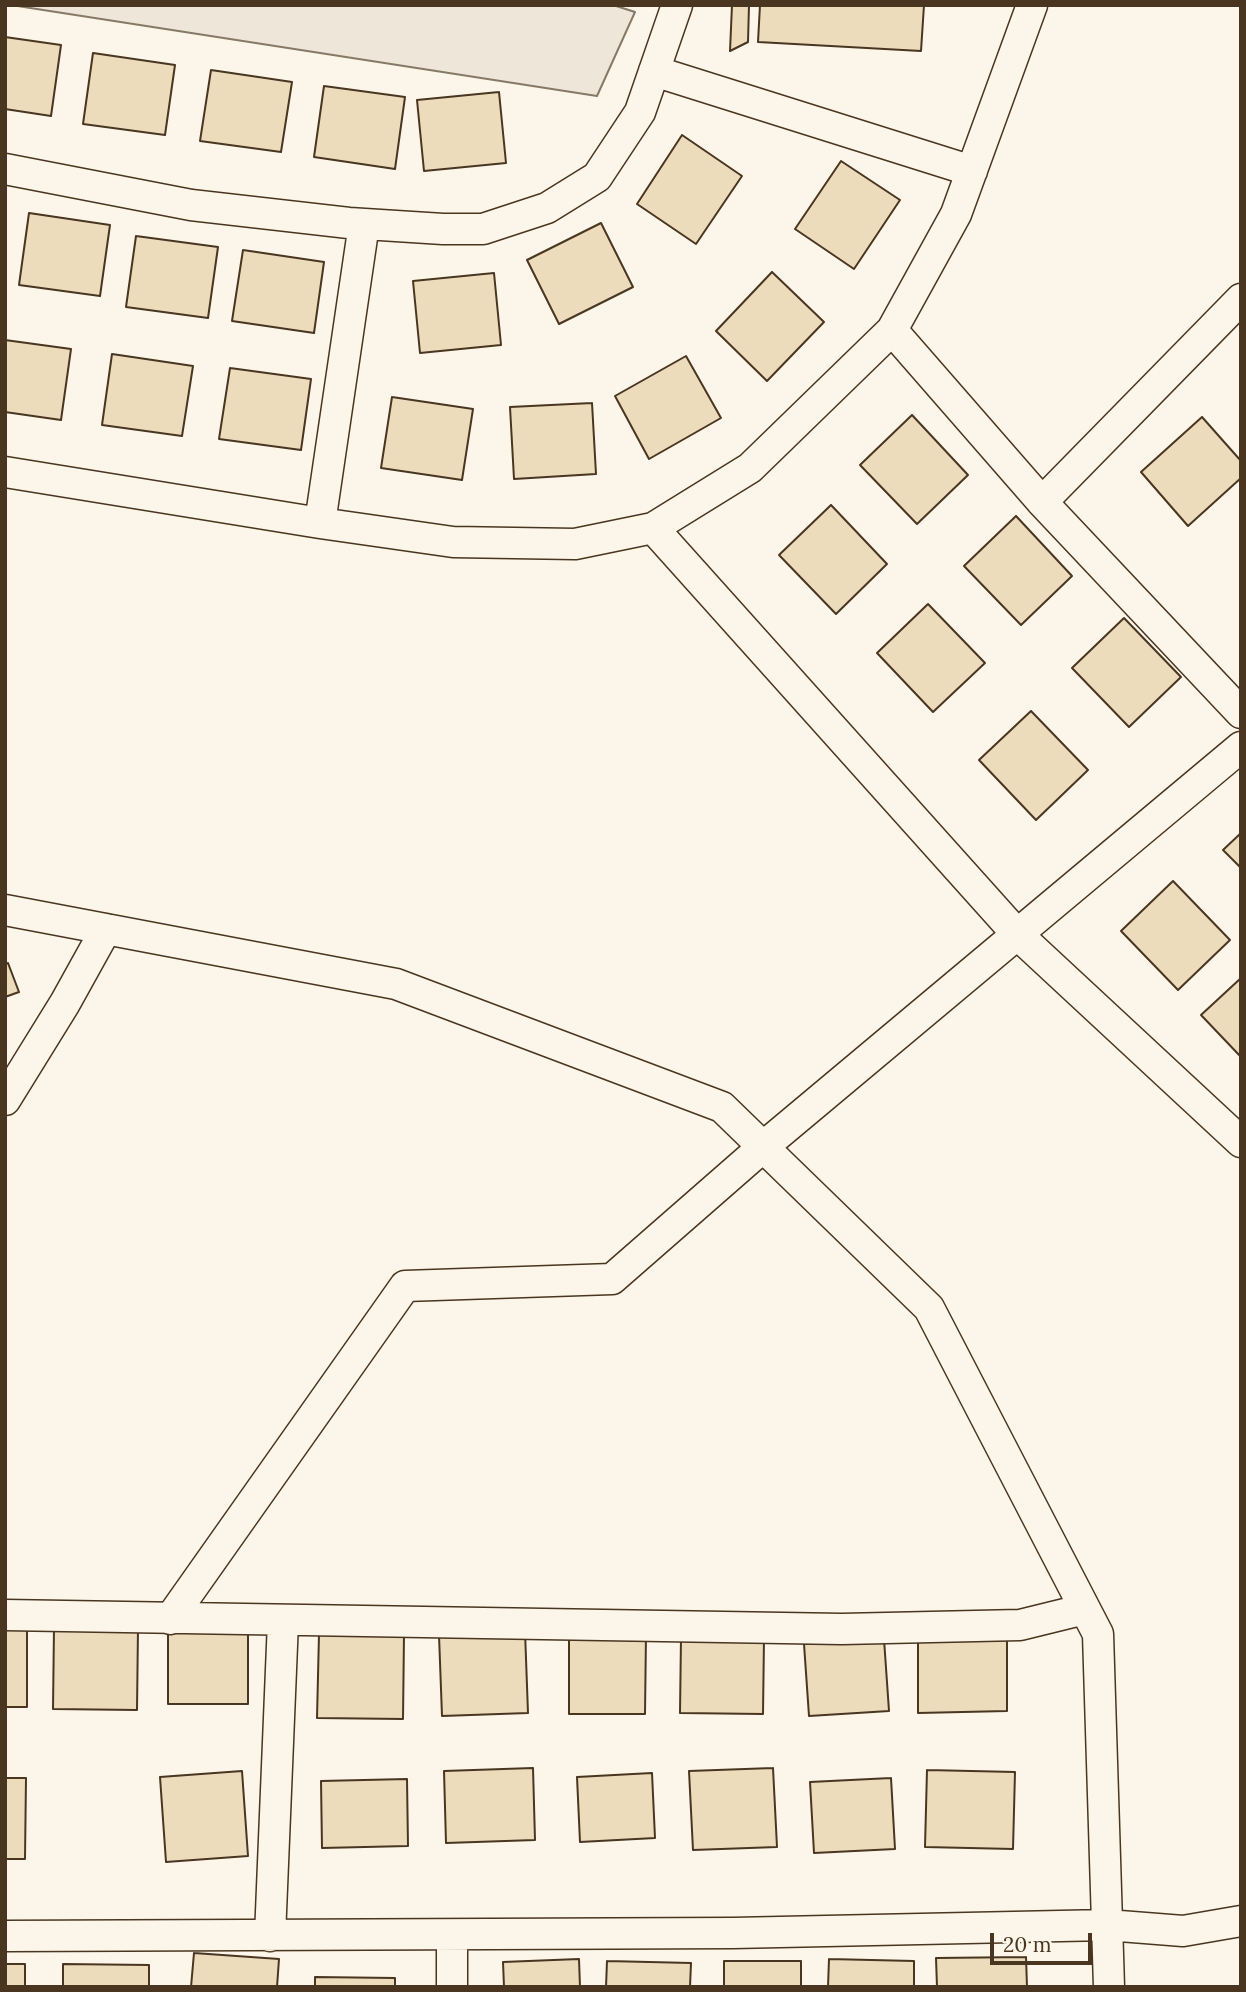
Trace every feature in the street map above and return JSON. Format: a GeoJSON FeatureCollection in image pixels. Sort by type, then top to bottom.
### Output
{"type":"FeatureCollection","features":[{"type":"Feature","properties":{"kind":"street"},"geometry":{"type":"LineString","coordinates":[[5,169],[191,205],[364,224],[483,229],[547,208],[597,177],[640,112],[677,5]]}},
{"type":"Feature","properties":{"kind":"street"},"geometry":{"type":"LineString","coordinates":[[5,472],[453,542],[575,544],[653,528],[750,468],[892,330],[956,214],[1032,5]]}},
{"type":"Feature","properties":{"kind":"street"},"geometry":{"type":"LineString","coordinates":[[654,71],[972,171]]}},
{"type":"Feature","properties":{"kind":"street"},"geometry":{"type":"LineString","coordinates":[[320,523],[364,224]]}},
{"type":"Feature","properties":{"kind":"street"},"geometry":{"type":"LineString","coordinates":[[1042,502],[1241,299]]}},
{"type":"Feature","properties":{"kind":"street"},"geometry":{"type":"LineString","coordinates":[[892,330],[1042,502],[1241,713]]}},
{"type":"Feature","properties":{"kind":"street"},"geometry":{"type":"LineString","coordinates":[[653,528],[1017,934],[1241,1142]]}},
{"type":"Feature","properties":{"kind":"street"},"geometry":{"type":"LineString","coordinates":[[170,1619],[405,1286],[612,1279],[763,1147],[1241,747]]}},
{"type":"Feature","properties":{"kind":"street"},"geometry":{"type":"LineString","coordinates":[[5,910],[396,984],[722,1107],[929,1308],[1098,1634],[1109,1987]]}},
{"type":"Feature","properties":{"kind":"street"},"geometry":{"type":"LineString","coordinates":[[5,1100],[65,1003],[106,929]]}},
{"type":"Feature","properties":{"kind":"street"},"geometry":{"type":"LineString","coordinates":[[5,1615],[842,1629],[1020,1625],[1085,1609]]}},
{"type":"Feature","properties":{"kind":"street"},"geometry":{"type":"LineString","coordinates":[[270,1936],[283,1621]]}},
{"type":"Feature","properties":{"kind":"street"},"geometry":{"type":"LineString","coordinates":[[5,1936],[746,1933],[1107,1925],[1183,1931],[1241,1921]]}},
{"type":"Feature","properties":{"kind":"street"},"geometry":{"type":"LineString","coordinates":[[452,1935],[452,1987]]}},
{"type":"Feature","properties":{"kind":"shaded area"},"geometry":{"type":"Polygon","coordinates":[[[11,5],[613,5],[635,12],[597,96],[11,5]]]}},
{"type":"Feature","properties":{"kind":"building"},"geometry":{"type":"Polygon","coordinates":[[[732,5],[749,5],[748,42],[730,51],[732,5]]]}},
{"type":"Feature","properties":{"kind":"building"},"geometry":{"type":"Polygon","coordinates":[[[760,5],[924,5],[921,51],[758,42],[760,5]]]}},
{"type":"Feature","properties":{"kind":"building"},"geometry":{"type":"Polygon","coordinates":[[[5,37],[61,45],[51,116],[5,109],[5,37]]]}},
{"type":"Feature","properties":{"kind":"building"},"geometry":{"type":"Polygon","coordinates":[[[93,53],[175,65],[165,135],[83,124],[93,53]]]}},
{"type":"Feature","properties":{"kind":"building"},"geometry":{"type":"Polygon","coordinates":[[[211,70],[292,82],[281,152],[200,141],[211,70]]]}},
{"type":"Feature","properties":{"kind":"building"},"geometry":{"type":"Polygon","coordinates":[[[324,86],[405,97],[395,169],[314,157],[324,86]]]}},
{"type":"Feature","properties":{"kind":"building"},"geometry":{"type":"Polygon","coordinates":[[[499,92],[506,163],[424,171],[417,100],[499,92]]]}},
{"type":"Feature","properties":{"kind":"building"},"geometry":{"type":"Polygon","coordinates":[[[682,135],[742,176],[696,244],[637,204],[682,135]]]}},
{"type":"Feature","properties":{"kind":"building"},"geometry":{"type":"Polygon","coordinates":[[[841,161],[900,200],[854,269],[795,229],[841,161]]]}},
{"type":"Feature","properties":{"kind":"building"},"geometry":{"type":"Polygon","coordinates":[[[29,213],[110,225],[100,296],[19,285],[29,213]]]}},
{"type":"Feature","properties":{"kind":"building"},"geometry":{"type":"Polygon","coordinates":[[[601,223],[633,287],[559,324],[527,260],[601,223]]]}},
{"type":"Feature","properties":{"kind":"building"},"geometry":{"type":"Polygon","coordinates":[[[136,236],[218,247],[208,318],[126,307],[136,236]]]}},
{"type":"Feature","properties":{"kind":"building"},"geometry":{"type":"Polygon","coordinates":[[[243,250],[324,262],[314,333],[232,321],[243,250]]]}},
{"type":"Feature","properties":{"kind":"building"},"geometry":{"type":"Polygon","coordinates":[[[772,272],[824,322],[767,381],[716,331],[772,272]]]}},
{"type":"Feature","properties":{"kind":"building"},"geometry":{"type":"Polygon","coordinates":[[[494,273],[501,345],[420,353],[413,281],[494,273]]]}},
{"type":"Feature","properties":{"kind":"building"},"geometry":{"type":"Polygon","coordinates":[[[5,340],[71,349],[61,420],[5,412],[5,340]]]}},
{"type":"Feature","properties":{"kind":"building"},"geometry":{"type":"Polygon","coordinates":[[[112,354],[193,366],[182,436],[102,425],[112,354]]]}},
{"type":"Feature","properties":{"kind":"building"},"geometry":{"type":"Polygon","coordinates":[[[686,356],[721,418],[649,459],[615,396],[686,356]]]}},
{"type":"Feature","properties":{"kind":"building"},"geometry":{"type":"Polygon","coordinates":[[[230,368],[311,379],[301,450],[219,439],[230,368]]]}},
{"type":"Feature","properties":{"kind":"building"},"geometry":{"type":"Polygon","coordinates":[[[392,397],[473,409],[462,480],[381,468],[392,397]]]}},
{"type":"Feature","properties":{"kind":"building"},"geometry":{"type":"Polygon","coordinates":[[[592,403],[596,474],[514,479],[510,407],[592,403]]]}},
{"type":"Feature","properties":{"kind":"building"},"geometry":{"type":"Polygon","coordinates":[[[912,415],[968,475],[917,524],[860,465],[912,415]]]}},
{"type":"Feature","properties":{"kind":"building"},"geometry":{"type":"Polygon","coordinates":[[[1202,417],[1241,461],[1241,478],[1188,526],[1141,472],[1202,417]]]}},
{"type":"Feature","properties":{"kind":"building"},"geometry":{"type":"Polygon","coordinates":[[[831,505],[887,564],[836,614],[779,555],[831,505]]]}},
{"type":"Feature","properties":{"kind":"building"},"geometry":{"type":"Polygon","coordinates":[[[1016,516],[1072,576],[1021,625],[964,566],[1016,516]]]}},
{"type":"Feature","properties":{"kind":"building"},"geometry":{"type":"Polygon","coordinates":[[[928,604],[985,663],[933,712],[877,653],[928,604]]]}},
{"type":"Feature","properties":{"kind":"building"},"geometry":{"type":"Polygon","coordinates":[[[1124,618],[1181,677],[1129,727],[1072,668],[1124,618]]]}},
{"type":"Feature","properties":{"kind":"building"},"geometry":{"type":"Polygon","coordinates":[[[1031,711],[1088,770],[1036,820],[979,760],[1031,711]]]}},
{"type":"Feature","properties":{"kind":"building"},"geometry":{"type":"Polygon","coordinates":[[[1241,833],[1241,868],[1223,850],[1241,833]]]}},
{"type":"Feature","properties":{"kind":"building"},"geometry":{"type":"Polygon","coordinates":[[[1173,881],[1230,940],[1178,990],[1121,931],[1173,881]]]}},
{"type":"Feature","properties":{"kind":"building"},"geometry":{"type":"Polygon","coordinates":[[[8,963],[19,992],[5,997],[5,964],[8,963]]]}},
{"type":"Feature","properties":{"kind":"building"},"geometry":{"type":"Polygon","coordinates":[[[1241,978],[1241,1057],[1201,1015],[1241,978]]]}},
{"type":"Feature","properties":{"kind":"building"},"geometry":{"type":"Polygon","coordinates":[[[5,1624],[27,1624],[27,1707],[5,1707],[5,1624]]]}},
{"type":"Feature","properties":{"kind":"building"},"geometry":{"type":"Polygon","coordinates":[[[54,1627],[138,1628],[137,1710],[53,1709],[54,1627]]]}},
{"type":"Feature","properties":{"kind":"building"},"geometry":{"type":"Polygon","coordinates":[[[168,1631],[248,1631],[248,1704],[168,1704],[168,1631]]]}},
{"type":"Feature","properties":{"kind":"building"},"geometry":{"type":"Polygon","coordinates":[[[525,1631],[528,1713],[442,1716],[439,1635],[525,1631]]]}},
{"type":"Feature","properties":{"kind":"building"},"geometry":{"type":"Polygon","coordinates":[[[319,1634],[404,1635],[403,1719],[317,1718],[319,1634]]]}},
{"type":"Feature","properties":{"kind":"building"},"geometry":{"type":"Polygon","coordinates":[[[569,1634],[646,1634],[645,1714],[569,1714],[569,1634]]]}},
{"type":"Feature","properties":{"kind":"building"},"geometry":{"type":"Polygon","coordinates":[[[681,1637],[764,1638],[763,1714],[680,1713],[681,1637]]]}},
{"type":"Feature","properties":{"kind":"building"},"geometry":{"type":"Polygon","coordinates":[[[1007,1638],[1007,1711],[918,1713],[918,1639],[1007,1638]]]}},
{"type":"Feature","properties":{"kind":"building"},"geometry":{"type":"Polygon","coordinates":[[[884,1639],[889,1711],[809,1716],[804,1644],[884,1639]]]}},
{"type":"Feature","properties":{"kind":"building"},"geometry":{"type":"Polygon","coordinates":[[[533,1768],[535,1840],[446,1843],[444,1771],[533,1768]]]}},
{"type":"Feature","properties":{"kind":"building"},"geometry":{"type":"Polygon","coordinates":[[[773,1768],[777,1847],[693,1850],[689,1771],[773,1768]]]}},
{"type":"Feature","properties":{"kind":"building"},"geometry":{"type":"Polygon","coordinates":[[[927,1770],[1015,1772],[1013,1849],[925,1847],[927,1770]]]}},
{"type":"Feature","properties":{"kind":"building"},"geometry":{"type":"Polygon","coordinates":[[[242,1771],[248,1856],[166,1862],[160,1777],[242,1771]]]}},
{"type":"Feature","properties":{"kind":"building"},"geometry":{"type":"Polygon","coordinates":[[[652,1773],[655,1838],[580,1842],[577,1777],[652,1773]]]}},
{"type":"Feature","properties":{"kind":"building"},"geometry":{"type":"Polygon","coordinates":[[[5,1778],[26,1778],[25,1859],[5,1859],[5,1778]]]}},
{"type":"Feature","properties":{"kind":"building"},"geometry":{"type":"Polygon","coordinates":[[[891,1778],[895,1849],[814,1853],[810,1782],[891,1778]]]}},
{"type":"Feature","properties":{"kind":"building"},"geometry":{"type":"Polygon","coordinates":[[[407,1779],[408,1846],[322,1848],[321,1781],[407,1779]]]}},
{"type":"Feature","properties":{"kind":"building"},"geometry":{"type":"Polygon","coordinates":[[[194,1953],[279,1959],[277,1987],[191,1987],[194,1953]]]}},
{"type":"Feature","properties":{"kind":"building"},"geometry":{"type":"Polygon","coordinates":[[[1026,1957],[1027,1987],[937,1987],[936,1958],[1026,1957]]]}},
{"type":"Feature","properties":{"kind":"building"},"geometry":{"type":"Polygon","coordinates":[[[579,1959],[580,1987],[504,1987],[503,1962],[579,1959]]]}},
{"type":"Feature","properties":{"kind":"building"},"geometry":{"type":"Polygon","coordinates":[[[829,1959],[914,1961],[914,1987],[828,1987],[829,1959]]]}},
{"type":"Feature","properties":{"kind":"building"},"geometry":{"type":"Polygon","coordinates":[[[607,1961],[691,1963],[690,1987],[606,1987],[607,1961]]]}},
{"type":"Feature","properties":{"kind":"building"},"geometry":{"type":"Polygon","coordinates":[[[724,1961],[801,1961],[801,1987],[724,1987],[724,1961]]]}},
{"type":"Feature","properties":{"kind":"building"},"geometry":{"type":"Polygon","coordinates":[[[5,1964],[25,1964],[25,1987],[5,1987],[5,1964]]]}},
{"type":"Feature","properties":{"kind":"building"},"geometry":{"type":"Polygon","coordinates":[[[63,1964],[149,1965],[149,1987],[63,1987],[63,1964]]]}},
{"type":"Feature","properties":{"kind":"building"},"geometry":{"type":"Polygon","coordinates":[[[315,1977],[395,1978],[395,1987],[315,1987],[315,1977]]]}}]}
